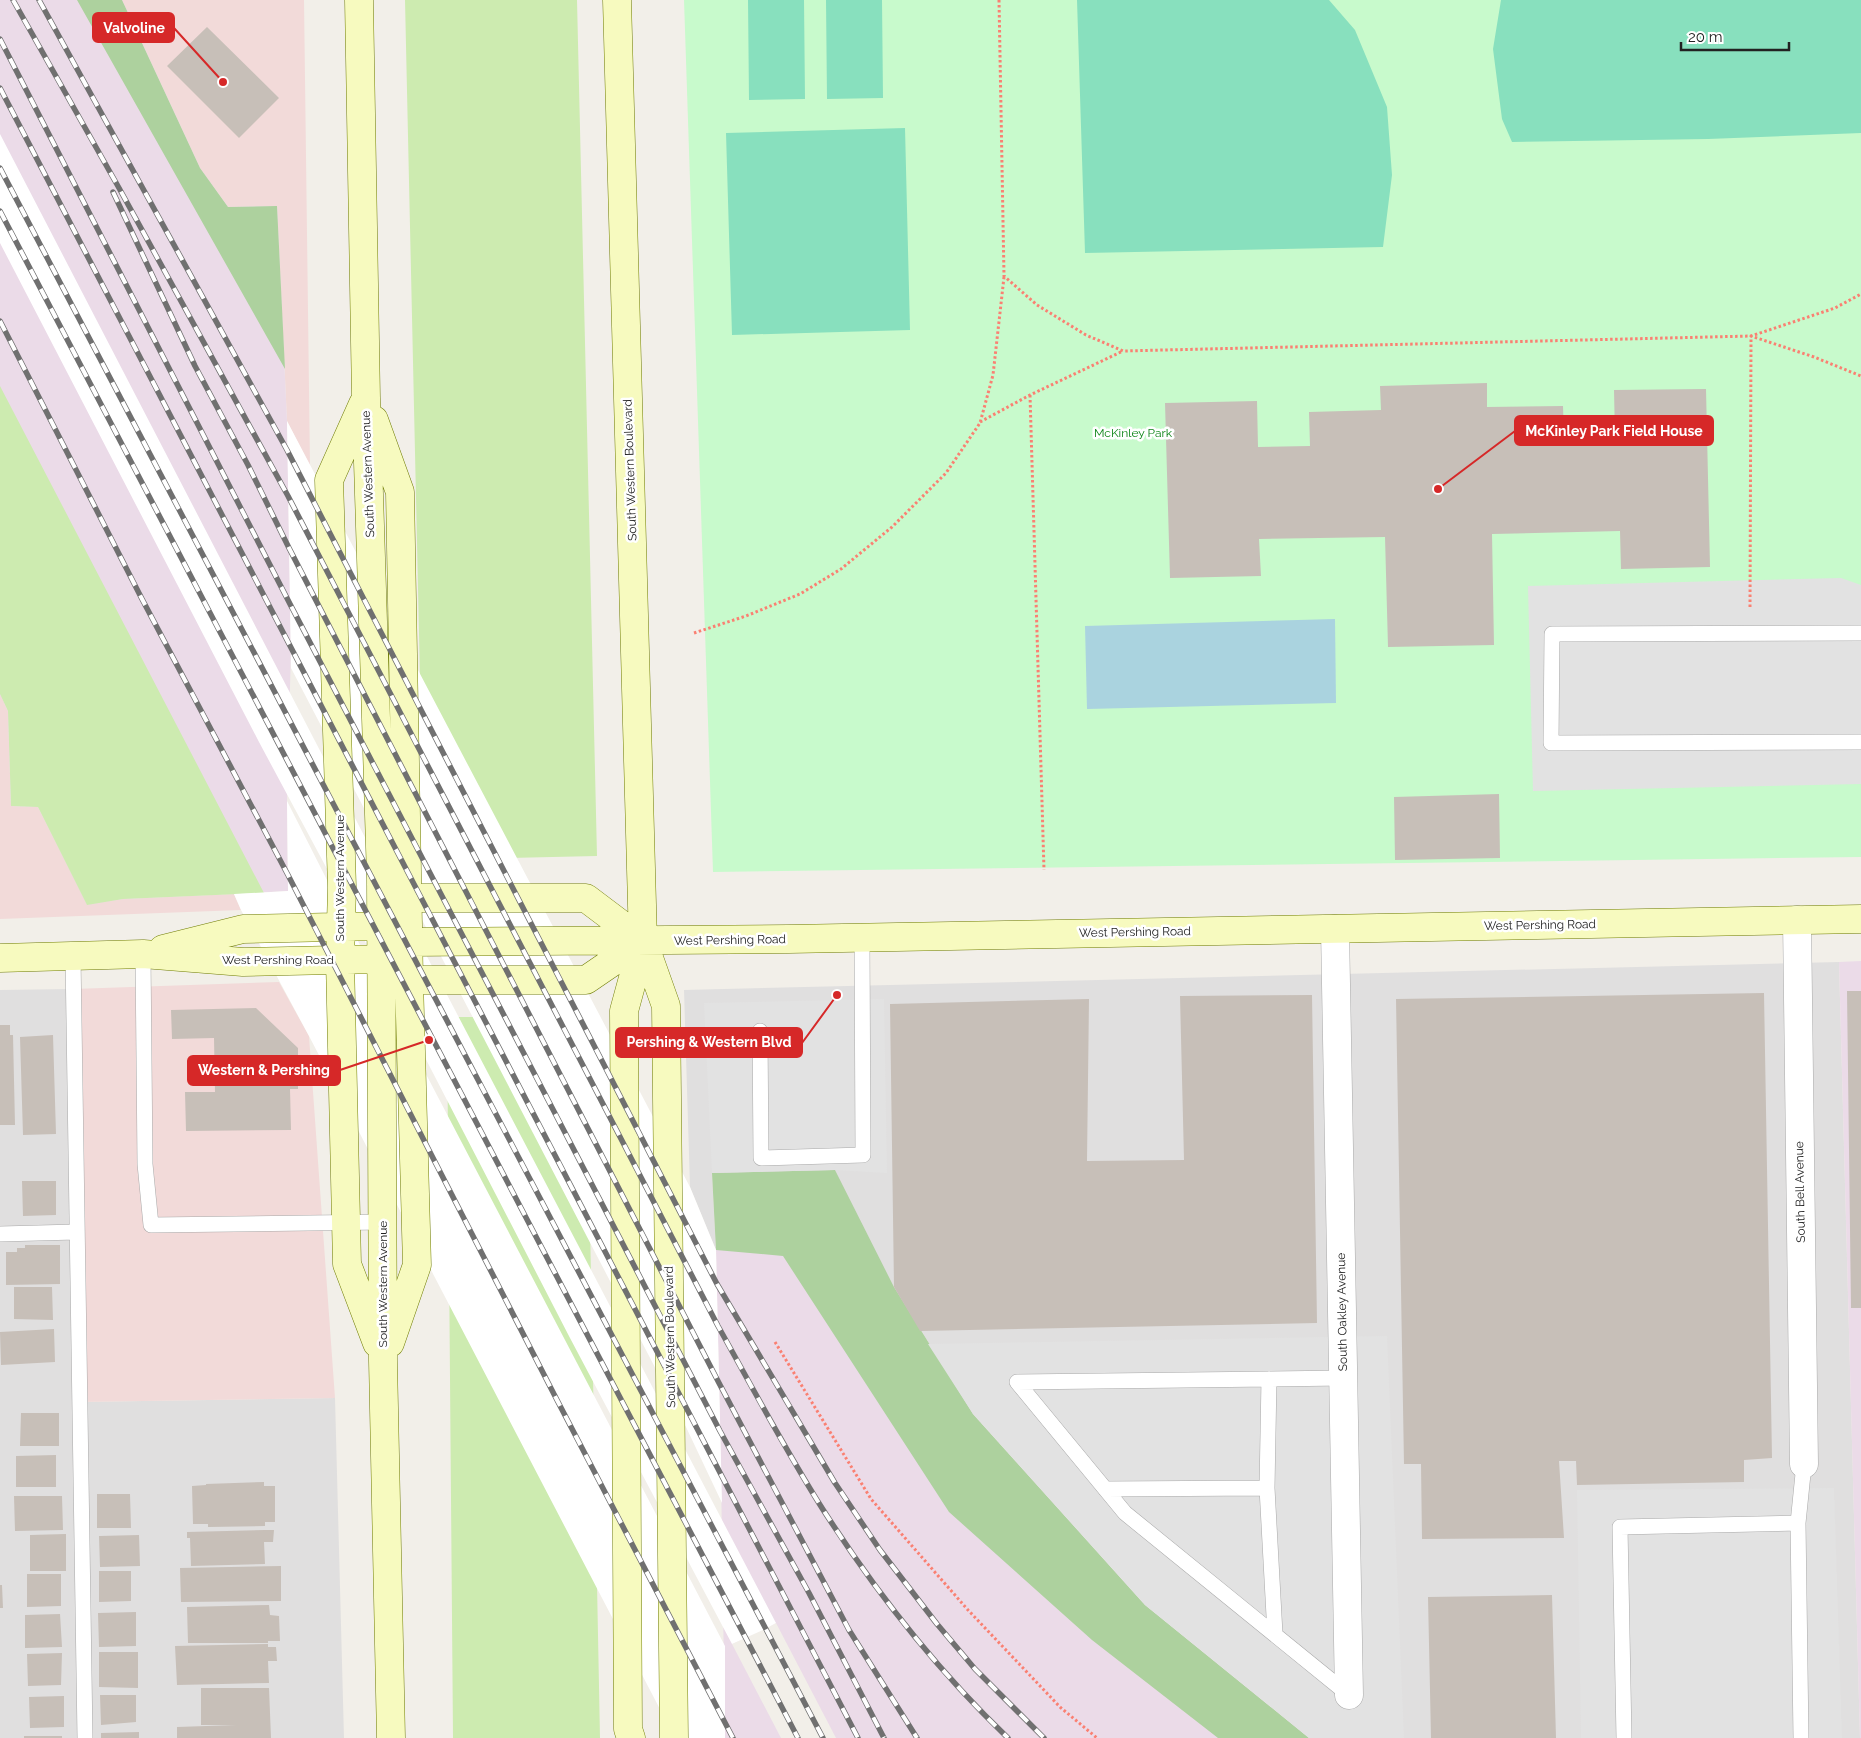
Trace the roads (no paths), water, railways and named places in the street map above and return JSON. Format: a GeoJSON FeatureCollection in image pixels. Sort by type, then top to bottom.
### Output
{"type":"FeatureCollection","features":[{"type":"Feature","properties":{"kind":"main road","name":"South Western Avenue"},"geometry":{"type":"LineString","coordinates":[[359,0],[366,398],[381,878],[383,1361],[391,1738]]}},
{"type":"Feature","properties":{"kind":"main road","name":"South Western Boulevard"},"geometry":{"type":"LineString","coordinates":[[617,0],[643,941],[624,1011],[628,1729],[631,1738]]}},
{"type":"Feature","properties":{"kind":"main road","name":"South Western Avenue"},"geometry":{"type":"LineString","coordinates":[[366,398],[400,492],[407,898],[417,1265],[383,1361]]}},
{"type":"Feature","properties":{"kind":"main road","name":"South Western Avenue"},"geometry":{"type":"LineString","coordinates":[[366,398],[329,480],[342,887],[340,960],[347,1264],[383,1361]]}},
{"type":"Feature","properties":{"kind":"main road"},"geometry":{"type":"LineString","coordinates":[[407,898],[586,898],[643,941],[586,980],[409,980]]}},
{"type":"Feature","properties":{"kind":"main road","name":"West Pershing Road"},"geometry":{"type":"LineString","coordinates":[[142,954],[243,929],[340,926],[381,926],[409,942],[643,941],[1861,919]]}},
{"type":"Feature","properties":{"kind":"main road","name":"South Western Boulevard"},"geometry":{"type":"LineString","coordinates":[[643,941],[666,1006],[674,1738]]}},
{"type":"Feature","properties":{"kind":"main road","name":"West Pershing Road"},"geometry":{"type":"LineString","coordinates":[[0,958],[142,954],[243,962],[381,959],[409,942]]}},
{"type":"Feature","properties":{"kind":"street","name":"South Bell Avenue"},"geometry":{"type":"LineString","coordinates":[[1797,920],[1804,1464]]}},
{"type":"Feature","properties":{"kind":"street","name":"South Oakley Avenue"},"geometry":{"type":"LineString","coordinates":[[1335,929],[1349,1695]]}},
{"type":"Feature","properties":{"kind":"lane"},"geometry":{"type":"LineString","coordinates":[[1861,633],[1552,634],[1551,743],[1861,742]]}},
{"type":"Feature","properties":{"kind":"lane"},"geometry":{"type":"LineString","coordinates":[[760,1031],[761,1158],[863,1155],[862,937]]}},
{"type":"Feature","properties":{"kind":"lane"},"geometry":{"type":"LineString","coordinates":[[142,954],[145,1164],[151,1225],[383,1222]]}},
{"type":"Feature","properties":{"kind":"lane"},"geometry":{"type":"LineString","coordinates":[[72,956],[85,1738]]}},
{"type":"Feature","properties":{"kind":"lane"},"geometry":{"type":"LineString","coordinates":[[0,1234],[76,1232]]}},
{"type":"Feature","properties":{"kind":"lane"},"geometry":{"type":"LineString","coordinates":[[1344,1378],[1017,1382],[1125,1513],[1349,1695]]}},
{"type":"Feature","properties":{"kind":"lane"},"geometry":{"type":"LineString","coordinates":[[1269,1379],[1267,1488],[1275,1634]]}},
{"type":"Feature","properties":{"kind":"lane"},"geometry":{"type":"LineString","coordinates":[[1801,1738],[1798,1523],[1804,1464]]}},
{"type":"Feature","properties":{"kind":"lane"},"geometry":{"type":"LineString","coordinates":[[1105,1489],[1267,1488]]}},
{"type":"Feature","properties":{"kind":"lane"},"geometry":{"type":"LineString","coordinates":[[1624,1738],[1620,1527],[1798,1523]]}},
{"type":"Feature","properties":{"kind":"water"},"geometry":{"type":"Polygon","coordinates":[[[1335,619],[1336,703],[1087,709],[1085,626],[1335,619]]]}},
{"type":"Feature","properties":{"kind":"railway"},"geometry":{"type":"LineString","coordinates":[[13,0],[119,188],[288,496],[718,1326],[782,1441],[842,1539],[885,1599],[956,1685],[1008,1738]]}},
{"type":"Feature","properties":{"kind":"railway"},"geometry":{"type":"LineString","coordinates":[[39,0],[287,450],[717,1284],[835,1483],[880,1550],[937,1624],[975,1669],[1044,1738]]}},
{"type":"Feature","properties":{"kind":"railway"},"geometry":{"type":"LineString","coordinates":[[0,39],[290,604],[720,1431],[809,1593],[884,1738]]}},
{"type":"Feature","properties":{"kind":"railway"},"geometry":{"type":"LineString","coordinates":[[0,88],[858,1738]]}},
{"type":"Feature","properties":{"kind":"railway"},"geometry":{"type":"LineString","coordinates":[[0,168],[823,1738]]}},
{"type":"Feature","properties":{"kind":"railway"},"geometry":{"type":"LineString","coordinates":[[113,192],[195,366],[248,465],[719,1383],[849,1630],[917,1738]]}},
{"type":"Feature","properties":{"kind":"railway"},"geometry":{"type":"LineString","coordinates":[[0,211],[798,1738]]}},
{"type":"Feature","properties":{"kind":"railway"},"geometry":{"type":"LineString","coordinates":[[0,321],[142,599],[288,875],[557,1400],[733,1738]]}},
{"type":"Feature","properties":{"kind":"place","name":"Valvoline"},"geometry":{"type":"Point","coordinates":[223,82]}},
{"type":"Feature","properties":{"kind":"place","name":"McKinley Park Field House"},"geometry":{"type":"Point","coordinates":[1438,489]}},
{"type":"Feature","properties":{"kind":"place","name":"Pershing & Western Blvd"},"geometry":{"type":"Point","coordinates":[837,995]}},
{"type":"Feature","properties":{"kind":"place","name":"Western & Pershing"},"geometry":{"type":"Point","coordinates":[429,1040]}},
{"type":"Feature","properties":{"kind":"park label","name":"McKinley Park"},"geometry":{"type":"Point","coordinates":[1133,433]}}]}
